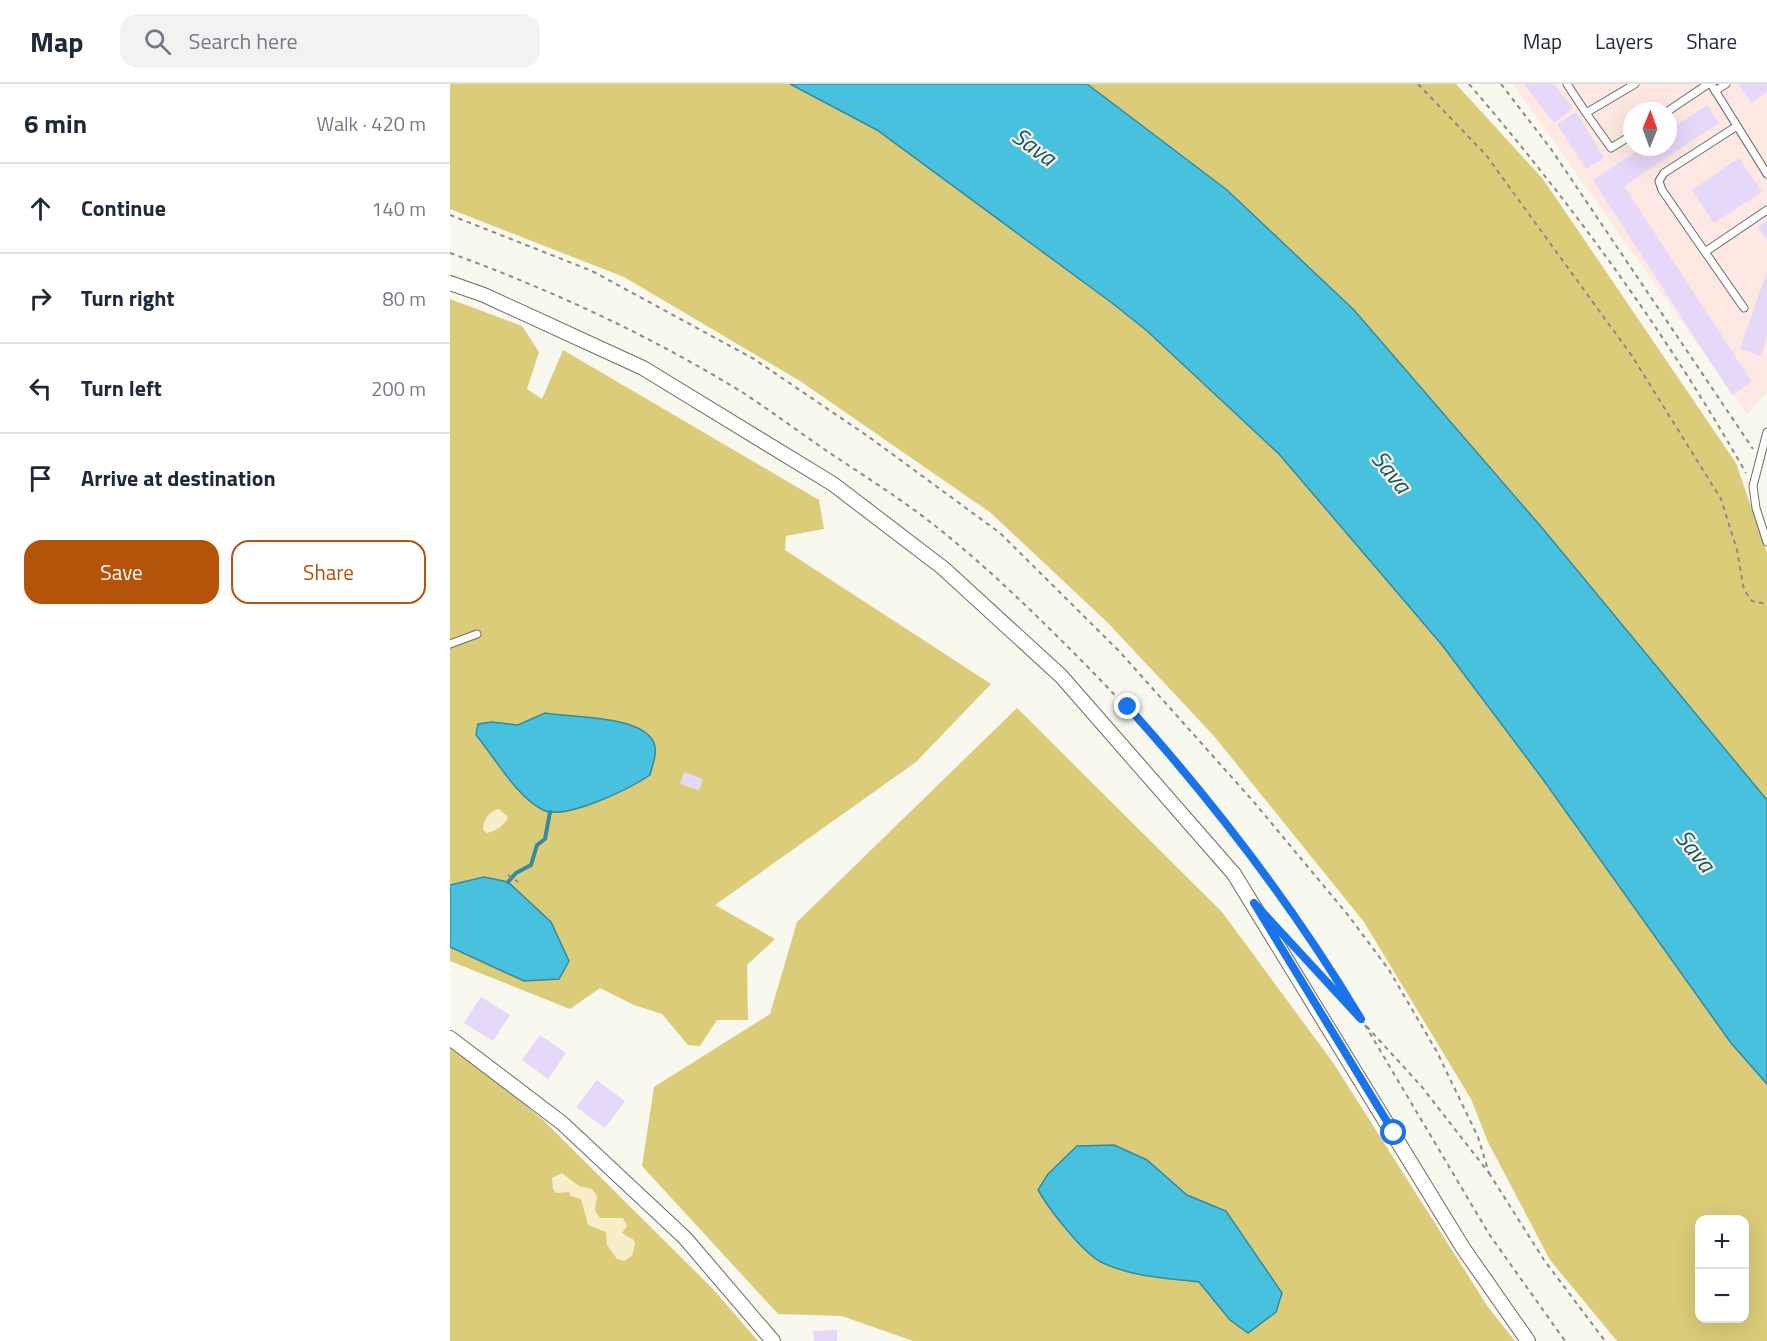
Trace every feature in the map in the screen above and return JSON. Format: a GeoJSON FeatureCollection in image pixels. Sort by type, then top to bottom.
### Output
{"type":"FeatureCollection","features":[{"type":"Feature","properties":{"kind":"street"},"geometry":{"type":"LineString","coordinates":[[450,283],[484,295],[643,368],[832,484],[943,568],[1061,676],[1234,874],[1463,1248],[1528,1341]]}},
{"type":"Feature","properties":{"kind":"street"},"geometry":{"type":"LineString","coordinates":[[450,1038],[562,1123],[676,1229],[772,1341]]}},
{"type":"Feature","properties":{"kind":"lane"},"geometry":{"type":"LineString","coordinates":[[1567,84],[1611,148],[1623,141]]}},
{"type":"Feature","properties":{"kind":"lane"},"geometry":{"type":"LineString","coordinates":[[1586,113],[1635,84]]}},
{"type":"Feature","properties":{"kind":"lane"},"geometry":{"type":"LineString","coordinates":[[1677,106],[1712,86],[1726,84]]}},
{"type":"Feature","properties":{"kind":"lane"},"geometry":{"type":"LineString","coordinates":[[1712,86],[1767,174]]}},
{"type":"Feature","properties":{"kind":"lane"},"geometry":{"type":"LineString","coordinates":[[1737,126],[1664,173],[1659,181],[1662,190],[1744,308]]}},
{"type":"Feature","properties":{"kind":"lane"},"geometry":{"type":"LineString","coordinates":[[1705,252],[1767,210]]}},
{"type":"Feature","properties":{"kind":"lane"},"geometry":{"type":"LineString","coordinates":[[1767,432],[1753,486],[1756,508],[1767,542]]}},
{"type":"Feature","properties":{"kind":"lane"},"geometry":{"type":"LineString","coordinates":[[450,644],[477,634]]}},
{"type":"Feature","properties":{"kind":"path"},"geometry":{"type":"LineString","coordinates":[[1418,84],[1486,155],[1632,356],[1721,499],[1737,550],[1744,590],[1752,602],[1767,604]]}},
{"type":"Feature","properties":{"kind":"path"},"geometry":{"type":"LineString","coordinates":[[1469,84],[1540,169],[1622,278],[1681,366],[1753,486]]}},
{"type":"Feature","properties":{"kind":"path"},"geometry":{"type":"LineString","coordinates":[[1501,84],[1551,149],[1759,459]]}},
{"type":"Feature","properties":{"kind":"path"},"geometry":{"type":"LineString","coordinates":[[450,253],[600,315],[745,394],[934,524],[1033,612],[1128,707],[1188,775],[1267,876],[1332,971],[1489,1234],[1565,1341]]}},
{"type":"Feature","properties":{"kind":"path"},"geometry":{"type":"LineString","coordinates":[[508,875],[518,882]]}},
{"type":"Feature","properties":{"kind":"path"},"geometry":{"type":"LineString","coordinates":[[1291,943],[1361,1019]]}},
{"type":"Feature","properties":{"kind":"path"},"geometry":{"type":"LineString","coordinates":[[1489,1173],[1544,1260],[1605,1341]]}},
{"type":"Feature","properties":{"kind":"shaded area"},"geometry":{"type":"Polygon","coordinates":[[[450,84],[790,84],[877,130],[1146,330],[1279,454],[1442,645],[1542,778],[1731,1043],[1767,1084],[1767,1341],[1617,1341],[1550,1260],[1488,1142],[1471,1099],[1364,922],[1214,736],[1108,623],[991,513],[800,381],[624,277],[450,209],[450,84]]]}},
{"type":"Feature","properties":{"kind":"shaded area"},"geometry":{"type":"Polygon","coordinates":[[[1087,84],[1456,84],[1543,179],[1736,463],[1767,553],[1767,800],[1543,529],[1354,310],[1227,190],[1087,84]]]}},
{"type":"Feature","properties":{"kind":"shaded area"},"geometry":{"type":"Polygon","coordinates":[[[1513,84],[1767,84],[1767,393],[1747,414],[1513,84]]]}},
{"type":"Feature","properties":{"kind":"shaded area"},"geometry":{"type":"Polygon","coordinates":[[[450,299],[522,326],[539,352],[527,389],[542,399],[563,350],[819,500],[824,529],[786,536],[785,550],[991,684],[916,762],[715,905],[775,939],[747,965],[748,1020],[717,1020],[700,1046],[688,1045],[662,1014],[634,1005],[600,988],[570,1009],[450,961],[450,299]]]}},
{"type":"Feature","properties":{"kind":"shaded area"},"geometry":{"type":"Polygon","coordinates":[[[1017,708],[1222,912],[1334,1064],[1488,1307],[1515,1341],[913,1341],[842,1316],[778,1314],[642,1166],[654,1087],[770,1014],[797,922],[1017,708]]]}},
{"type":"Feature","properties":{"kind":"shaded area"},"geometry":{"type":"Polygon","coordinates":[[[450,1043],[542,1119],[713,1289],[758,1341],[450,1341],[450,1043]]]}},
{"type":"Feature","properties":{"kind":"sand"},"geometry":{"type":"Polygon","coordinates":[[[499,809],[508,817],[499,828],[487,833],[483,830],[485,819],[499,809]]]}},
{"type":"Feature","properties":{"kind":"sand"},"geometry":{"type":"Polygon","coordinates":[[[562,1173],[579,1186],[592,1189],[597,1196],[595,1210],[600,1218],[623,1218],[627,1226],[622,1233],[634,1240],[635,1244],[632,1256],[624,1261],[617,1259],[607,1245],[606,1232],[588,1225],[581,1199],[571,1196],[569,1192],[556,1193],[553,1189],[552,1178],[562,1173]]]}},
{"type":"Feature","properties":{"kind":"water","name":"Sava"},"geometry":{"type":"Polygon","coordinates":[[[790,84],[1087,84],[1227,190],[1354,310],[1543,529],[1767,800],[1767,1084],[1731,1043],[1542,778],[1442,645],[1279,454],[1146,330],[1112,303],[877,130],[790,84]]]}},
{"type":"Feature","properties":{"kind":"water"},"geometry":{"type":"Polygon","coordinates":[[[545,713],[606,719],[636,727],[647,734],[654,743],[655,755],[650,775],[598,802],[566,811],[543,810],[524,795],[506,776],[476,735],[478,724],[491,722],[518,725],[545,713]]]}},
{"type":"Feature","properties":{"kind":"water"},"geometry":{"type":"Polygon","coordinates":[[[484,877],[508,882],[551,922],[569,961],[559,979],[524,981],[450,947],[450,885],[484,877]]]}},
{"type":"Feature","properties":{"kind":"water"},"geometry":{"type":"Polygon","coordinates":[[[1114,1145],[1147,1160],[1187,1195],[1226,1211],[1282,1293],[1276,1312],[1248,1333],[1230,1320],[1199,1282],[1150,1276],[1114,1268],[1095,1258],[1077,1241],[1038,1190],[1048,1174],[1077,1146],[1114,1145]]]}},
{"type":"Feature","properties":{"kind":"building"},"geometry":{"type":"Polygon","coordinates":[[[1524,84],[1554,84],[1573,108],[1554,123],[1524,84]]]}},
{"type":"Feature","properties":{"kind":"building"},"geometry":{"type":"Polygon","coordinates":[[[1738,84],[1767,84],[1767,91],[1752,103],[1738,84]]]}},
{"type":"Feature","properties":{"kind":"building"},"geometry":{"type":"Polygon","coordinates":[[[1707,105],[1719,123],[1677,151],[1677,125],[1707,105]]]}},
{"type":"Feature","properties":{"kind":"building"},"geometry":{"type":"Polygon","coordinates":[[[1576,112],[1604,158],[1586,169],[1557,124],[1576,112]]]}},
{"type":"Feature","properties":{"kind":"building"},"geometry":{"type":"Polygon","coordinates":[[[1629,156],[1669,156],[1624,186],[1752,382],[1732,395],[1593,180],[1629,156]]]}},
{"type":"Feature","properties":{"kind":"building"},"geometry":{"type":"Polygon","coordinates":[[[1739,158],[1762,192],[1714,223],[1692,190],[1739,158]]]}},
{"type":"Feature","properties":{"kind":"building"},"geometry":{"type":"Polygon","coordinates":[[[1767,220],[1767,240],[1758,227],[1767,220]]]}},
{"type":"Feature","properties":{"kind":"building"},"geometry":{"type":"Polygon","coordinates":[[[1767,272],[1767,336],[1761,356],[1740,348],[1767,272]]]}},
{"type":"Feature","properties":{"kind":"building"},"geometry":{"type":"Polygon","coordinates":[[[684,772],[703,779],[699,790],[680,784],[684,772]]]}},
{"type":"Feature","properties":{"kind":"building"},"geometry":{"type":"Polygon","coordinates":[[[481,997],[510,1015],[493,1041],[464,1023],[481,997]]]}},
{"type":"Feature","properties":{"kind":"building"},"geometry":{"type":"Polygon","coordinates":[[[540,1035],[566,1053],[548,1079],[522,1060],[540,1035]]]}},
{"type":"Feature","properties":{"kind":"building"},"geometry":{"type":"Polygon","coordinates":[[[597,1080],[625,1101],[605,1128],[576,1107],[597,1080]]]}},
{"type":"Feature","properties":{"kind":"building"},"geometry":{"type":"Polygon","coordinates":[[[837,1330],[837,1341],[814,1341],[813,1331],[837,1330]]]}},
{"type":"Feature","properties":{"kind":"waterway"},"geometry":{"type":"LineString","coordinates":[[508,882],[516,873],[531,865],[537,845],[545,839],[550,812]]}},
{"type":"Feature","properties":{"kind":"route"},"geometry":{"type":"LineString","coordinates":[[1128,707],[1188,775],[1267,876],[1332,971],[1361,1019],[1254,903],[1394,1133]]}}]}
